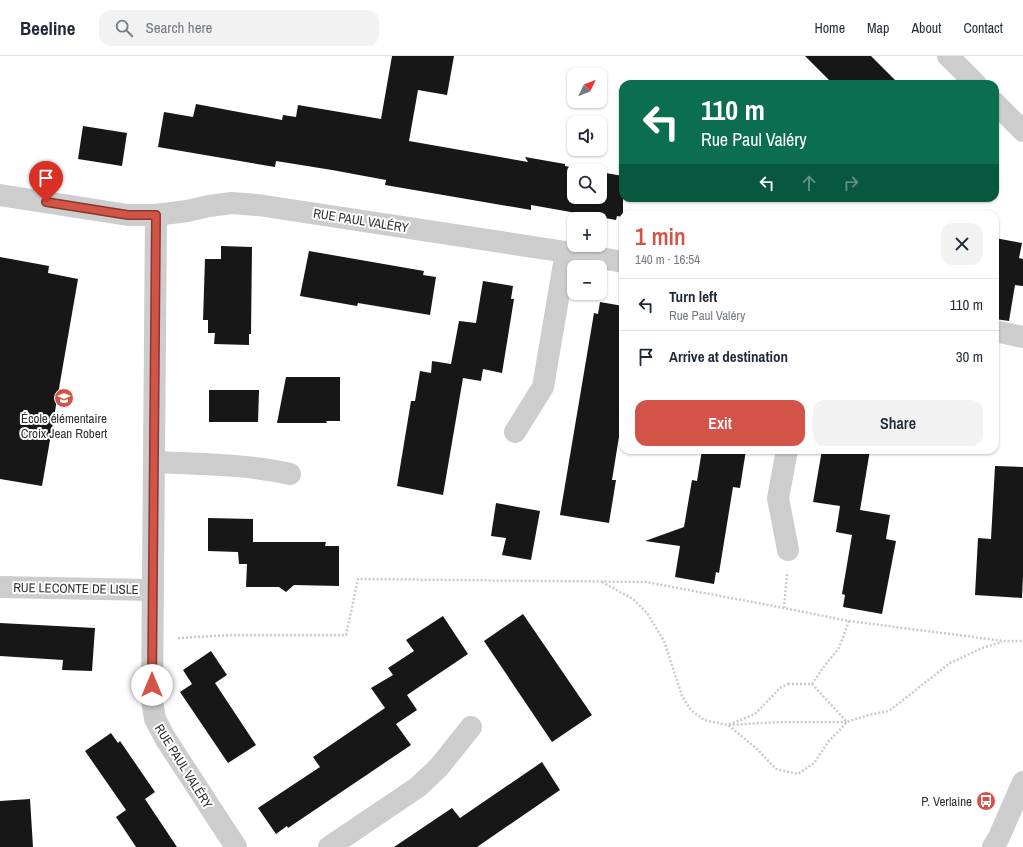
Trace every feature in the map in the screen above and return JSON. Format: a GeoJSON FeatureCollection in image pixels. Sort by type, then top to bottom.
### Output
{"type":"FeatureCollection","features":[{"type":"Feature","properties":{"kind":"street"},"geometry":{"type":"LineString","coordinates":[[948,56],[972,80]]}},
{"type":"Feature","properties":{"kind":"street"},"geometry":{"type":"LineString","coordinates":[[999,107],[1023,131]]}},
{"type":"Feature","properties":{"kind":"street","name":"RUE PAUL VALÉRY"},"geometry":{"type":"LineString","coordinates":[[0,195],[128,215],[156,215],[187,212],[209,206],[232,203],[258,205],[619,261]]}},
{"type":"Feature","properties":{"kind":"street","name":"RUE PAUL VALÉRY"},"geometry":{"type":"LineString","coordinates":[[156,215],[152,700],[155,719],[165,738],[236,847]]}},
{"type":"Feature","properties":{"kind":"street"},"geometry":{"type":"LineString","coordinates":[[515,432],[543,387],[566,252]]}},
{"type":"Feature","properties":{"kind":"street"},"geometry":{"type":"LineString","coordinates":[[999,333],[1023,337]]}},
{"type":"Feature","properties":{"kind":"street"},"geometry":{"type":"LineString","coordinates":[[786,454],[778,498],[788,550]]}},
{"type":"Feature","properties":{"kind":"street"},"geometry":{"type":"LineString","coordinates":[[155,462],[265,468],[290,474]]}},
{"type":"Feature","properties":{"kind":"street","name":"RUE LECONTE DE LISLE"},"geometry":{"type":"LineString","coordinates":[[0,587],[152,590]]}},
{"type":"Feature","properties":{"kind":"street"},"geometry":{"type":"LineString","coordinates":[[329,847],[418,787],[439,767],[472,727]]}},
{"type":"Feature","properties":{"kind":"street"},"geometry":{"type":"LineString","coordinates":[[993,847],[999,837],[1023,782]]}},
{"type":"Feature","properties":{"kind":"path"},"geometry":{"type":"LineString","coordinates":[[784,608],[787,590],[788,550]]}},
{"type":"Feature","properties":{"kind":"path"},"geometry":{"type":"LineString","coordinates":[[152,640],[231,636],[346,635],[358,579],[646,582],[849,622],[1004,641],[1023,641]]}},
{"type":"Feature","properties":{"kind":"path"},"geometry":{"type":"LineString","coordinates":[[602,582],[632,599],[647,613],[664,641],[682,696],[691,710],[704,720],[728,724],[847,722],[868,715],[889,711],[950,663],[982,648],[1004,641]]}},
{"type":"Feature","properties":{"kind":"path"},"geometry":{"type":"LineString","coordinates":[[812,684],[839,648],[849,622]]}},
{"type":"Feature","properties":{"kind":"path"},"geometry":{"type":"LineString","coordinates":[[728,724],[755,714],[780,688],[788,684],[812,684],[847,722]]}},
{"type":"Feature","properties":{"kind":"path"},"geometry":{"type":"LineString","coordinates":[[728,724],[756,748],[776,769],[798,774],[814,763],[829,741],[847,722]]}},
{"type":"Feature","properties":{"kind":"building"},"geometry":{"type":"Polygon","coordinates":[[[392,56],[454,56],[447,95],[418,90],[409,141],[528,162],[525,157],[565,164],[565,166],[567,166],[567,204],[607,204],[607,173],[619,175],[619,202],[623,202],[623,210],[619,210],[619,216],[617,216],[616,220],[607,218],[607,212],[571,212],[531,205],[531,210],[385,185],[386,180],[332,170],[276,161],[275,167],[158,147],[164,112],[193,117],[196,104],[282,120],[283,115],[296,117],[298,105],[381,119],[392,56]]]}},
{"type":"Feature","properties":{"kind":"building"},"geometry":{"type":"Polygon","coordinates":[[[805,56],[871,56],[895,80],[829,80],[805,56]]]}},
{"type":"Feature","properties":{"kind":"building"},"geometry":{"type":"Polygon","coordinates":[[[83,126],[127,133],[122,166],[78,159],[83,126]]]}},
{"type":"Feature","properties":{"kind":"building"},"geometry":{"type":"Polygon","coordinates":[[[999,239],[1022,243],[1019,258],[1023,259],[1023,286],[1015,285],[1009,321],[999,320],[999,239]]]}},
{"type":"Feature","properties":{"kind":"building"},"geometry":{"type":"Polygon","coordinates":[[[221,246],[252,247],[251,334],[249,334],[249,345],[214,344],[215,333],[208,333],[208,320],[203,320],[205,259],[221,259],[221,246]]]}},
{"type":"Feature","properties":{"kind":"building"},"geometry":{"type":"Polygon","coordinates":[[[309,251],[424,271],[423,275],[436,277],[430,315],[358,303],[357,306],[300,296],[309,251]]]}},
{"type":"Feature","properties":{"kind":"building"},"geometry":{"type":"Polygon","coordinates":[[[0,257],[49,266],[48,273],[78,279],[42,486],[0,479],[0,257]]]}},
{"type":"Feature","properties":{"kind":"building"},"geometry":{"type":"Polygon","coordinates":[[[483,281],[513,286],[511,299],[514,299],[502,373],[483,369],[481,381],[463,378],[443,495],[397,486],[411,401],[415,401],[420,371],[431,373],[432,361],[451,364],[459,321],[476,323],[483,281]]]}},
{"type":"Feature","properties":{"kind":"building"},"geometry":{"type":"Polygon","coordinates":[[[600,302],[619,305],[619,437],[612,480],[616,480],[609,523],[560,515],[594,313],[598,314],[600,302]]]}},
{"type":"Feature","properties":{"kind":"building"},"geometry":{"type":"Polygon","coordinates":[[[286,377],[340,377],[340,421],[326,421],[327,423],[277,423],[286,377]]]}},
{"type":"Feature","properties":{"kind":"building"},"geometry":{"type":"Polygon","coordinates":[[[209,390],[259,390],[258,422],[209,422],[209,390]]]}},
{"type":"Feature","properties":{"kind":"building"},"geometry":{"type":"Polygon","coordinates":[[[701,454],[745,454],[740,488],[733,487],[719,573],[716,572],[714,584],[675,577],[680,546],[645,541],[684,527],[692,480],[697,481],[701,454]]]}},
{"type":"Feature","properties":{"kind":"building"},"geometry":{"type":"Polygon","coordinates":[[[821,454],[869,454],[860,510],[890,515],[886,539],[896,541],[882,614],[843,607],[845,595],[842,594],[852,535],[836,532],[840,506],[813,502],[821,454]]]}},
{"type":"Feature","properties":{"kind":"building"},"geometry":{"type":"Polygon","coordinates":[[[995,466],[1023,467],[1022,598],[975,595],[978,538],[991,539],[995,466]]]}},
{"type":"Feature","properties":{"kind":"building"},"geometry":{"type":"Polygon","coordinates":[[[496,503],[540,511],[531,560],[502,555],[506,538],[491,536],[496,503]]]}},
{"type":"Feature","properties":{"kind":"building"},"geometry":{"type":"Polygon","coordinates":[[[208,518],[253,519],[253,542],[326,542],[325,546],[339,546],[339,586],[294,585],[286,592],[279,587],[246,587],[247,564],[239,564],[238,552],[208,551],[208,518]]]}},
{"type":"Feature","properties":{"kind":"building"},"geometry":{"type":"Polygon","coordinates":[[[523,614],[592,715],[552,742],[484,641],[523,614]]]}},
{"type":"Feature","properties":{"kind":"building"},"geometry":{"type":"Polygon","coordinates":[[[443,616],[468,654],[407,695],[417,710],[396,724],[411,745],[288,828],[287,826],[276,834],[258,808],[320,767],[313,757],[385,708],[371,688],[393,675],[388,668],[414,651],[406,640],[443,616]]]}},
{"type":"Feature","properties":{"kind":"building"},"geometry":{"type":"Polygon","coordinates":[[[0,623],[95,628],[92,671],[62,670],[63,660],[0,656],[0,623]]]}},
{"type":"Feature","properties":{"kind":"building"},"geometry":{"type":"Polygon","coordinates":[[[211,651],[227,675],[215,683],[256,745],[228,763],[180,692],[192,684],[183,670],[211,651]]]}},
{"type":"Feature","properties":{"kind":"building"},"geometry":{"type":"Polygon","coordinates":[[[111,733],[118,743],[120,741],[155,792],[145,799],[177,847],[136,847],[116,817],[126,810],[85,751],[111,733]]]}},
{"type":"Feature","properties":{"kind":"building"},"geometry":{"type":"Polygon","coordinates":[[[542,762],[560,790],[477,847],[394,847],[452,808],[460,818],[542,762]]]}},
{"type":"Feature","properties":{"kind":"building"},"geometry":{"type":"Polygon","coordinates":[[[30,799],[33,847],[0,847],[0,801],[30,799]]]}},
{"type":"Feature","properties":{"kind":"place","name":"École élémentaire Croix Jean Robert"},"geometry":{"type":"Point","coordinates":[64,398]}},
{"type":"Feature","properties":{"kind":"place","name":"P. Verlaine"},"geometry":{"type":"Point","coordinates":[986,801]}},
{"type":"Feature","properties":{"kind":"route"},"geometry":{"type":"LineString","coordinates":[[46,202],[128,215],[156,215],[152,685]]}}]}
